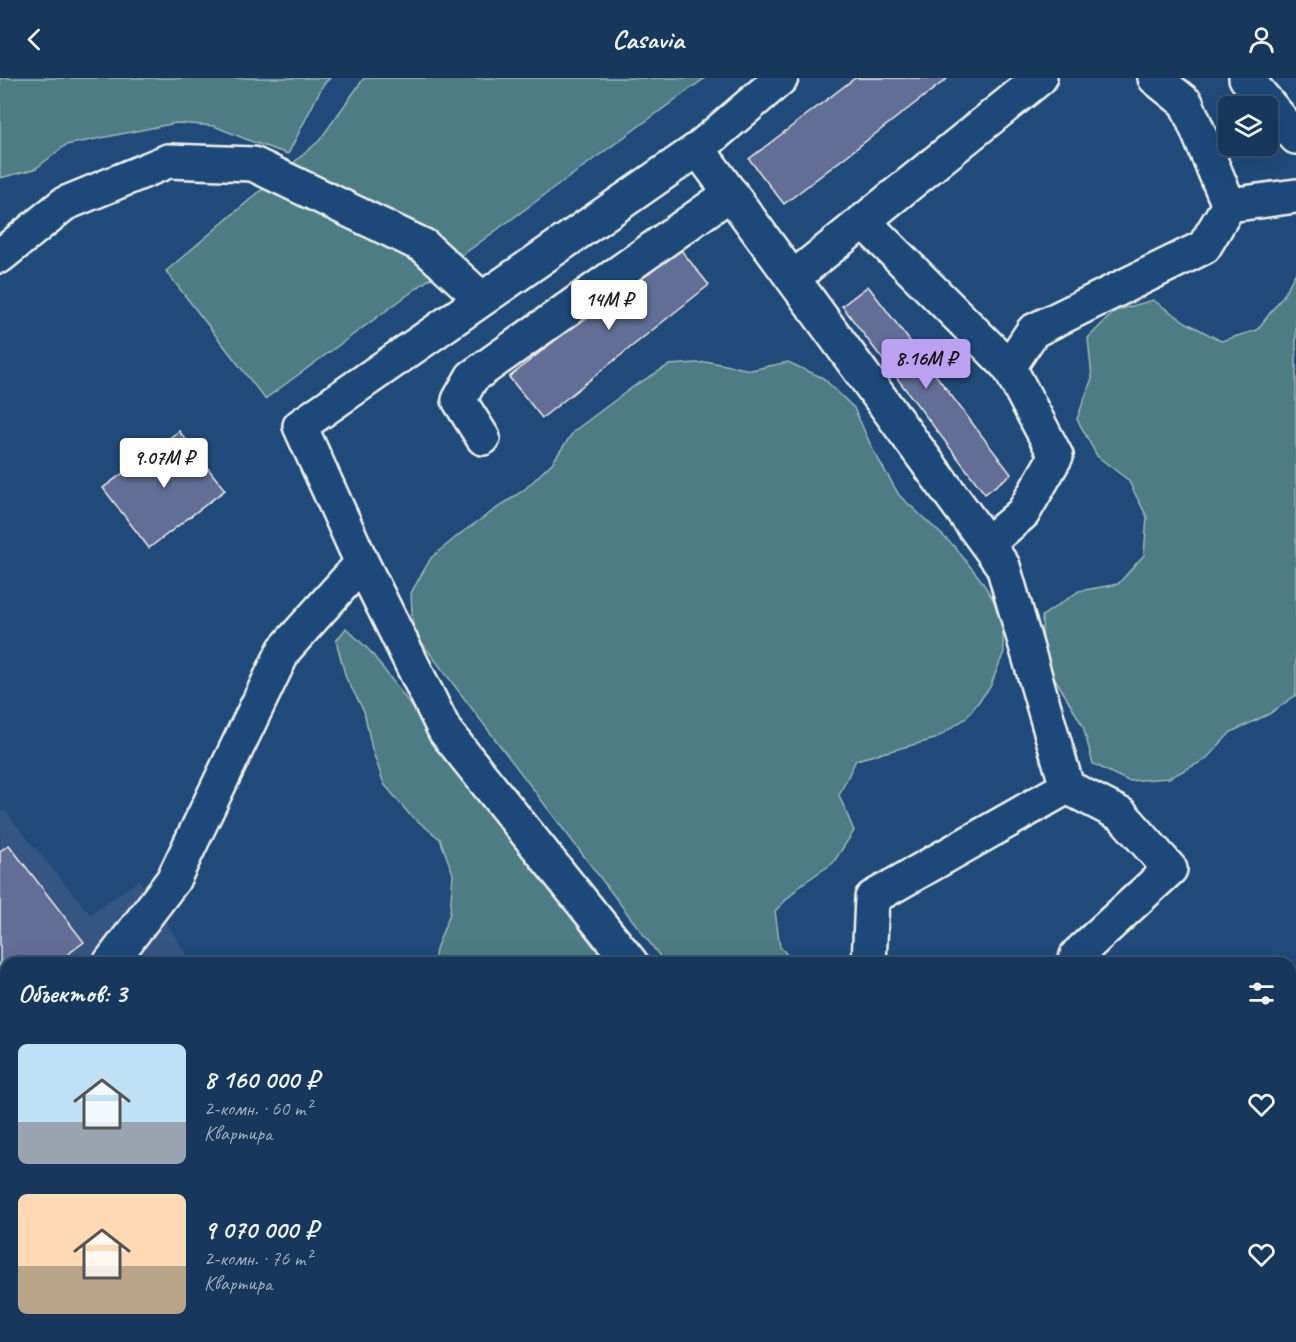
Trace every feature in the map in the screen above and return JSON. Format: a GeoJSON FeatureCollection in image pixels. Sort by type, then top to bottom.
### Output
{"type":"FeatureCollection","features":[{"type":"Feature","properties":{"kind":"lane"},"geometry":{"type":"LineString","coordinates":[[627,957],[445,731],[362,563],[300,426],[698,149],[782,78]]}},
{"type":"Feature","properties":{"kind":"lane"},"geometry":{"type":"LineString","coordinates":[[793,278],[1040,78]]}},
{"type":"Feature","properties":{"kind":"lane"},"geometry":{"type":"LineString","coordinates":[[1155,78],[1186,104],[1229,205]]}},
{"type":"Feature","properties":{"kind":"lane"},"geometry":{"type":"LineString","coordinates":[[1246,78],[1296,137]]}},
{"type":"Feature","properties":{"kind":"lane"},"geometry":{"type":"LineString","coordinates":[[698,149],[1003,566],[1067,787],[1122,815],[1170,869],[1076,957]]}},
{"type":"Feature","properties":{"kind":"lane"},"geometry":{"type":"LineString","coordinates":[[0,256],[64,204],[168,161],[253,164],[424,246],[482,299]]}},
{"type":"Feature","properties":{"kind":"lane"},"geometry":{"type":"LineString","coordinates":[[483,438],[459,400],[472,377],[731,193]]}},
{"type":"Feature","properties":{"kind":"lane"},"geometry":{"type":"LineString","coordinates":[[1229,205],[1296,195]]}},
{"type":"Feature","properties":{"kind":"lane"},"geometry":{"type":"LineString","coordinates":[[1009,367],[1033,332],[1204,247],[1229,205]]}},
{"type":"Feature","properties":{"kind":"lane"},"geometry":{"type":"LineString","coordinates":[[863,221],[1009,367],[1056,456],[1023,513],[987,544]]}},
{"type":"Feature","properties":{"kind":"lane"},"geometry":{"type":"LineString","coordinates":[[115,957],[173,880],[284,650],[362,563]]}},
{"type":"Feature","properties":{"kind":"lane"},"geometry":{"type":"LineString","coordinates":[[869,957],[872,898],[1067,787]]}},
{"type":"Feature","properties":{"kind":"shaded area"},"geometry":{"type":"Polygon","coordinates":[[[4,810],[90,914],[139,880],[188,957],[0,957],[0,812],[4,810]]]}},
{"type":"Feature","properties":{"kind":"green space"},"geometry":{"type":"Polygon","coordinates":[[[0,78],[330,78],[323,85],[288,154],[214,126],[176,123],[66,145],[35,169],[0,178],[0,78]]]}},
{"type":"Feature","properties":{"kind":"green space"},"geometry":{"type":"Polygon","coordinates":[[[364,78],[705,78],[265,399],[166,271],[319,141],[364,78]]]}},
{"type":"Feature","properties":{"kind":"green space"},"geometry":{"type":"Polygon","coordinates":[[[1296,272],[1296,695],[1269,714],[1231,732],[1205,760],[1169,778],[1128,781],[1093,764],[1083,726],[1043,658],[1042,616],[1079,591],[1118,584],[1144,555],[1147,517],[1128,480],[1097,456],[1077,419],[1092,378],[1088,338],[1115,311],[1153,300],[1187,323],[1221,341],[1257,330],[1283,296],[1296,272]]]}},
{"type":"Feature","properties":{"kind":"green space"},"geometry":{"type":"Polygon","coordinates":[[[710,362],[751,370],[788,362],[823,378],[854,408],[873,450],[899,495],[954,546],[981,580],[1001,612],[1004,652],[990,687],[966,718],[935,739],[856,760],[839,795],[854,831],[833,863],[802,884],[775,911],[780,947],[789,957],[660,957],[413,631],[411,593],[431,558],[461,533],[525,489],[552,463],[574,431],[634,386],[669,365],[710,362]]]}},
{"type":"Feature","properties":{"kind":"green space"},"geometry":{"type":"Polygon","coordinates":[[[346,628],[370,651],[601,957],[435,957],[450,913],[453,874],[440,839],[409,814],[384,784],[372,749],[364,711],[346,678],[336,641],[346,628]]]}},
{"type":"Feature","properties":{"kind":"building"},"geometry":{"type":"Polygon","coordinates":[[[855,78],[948,78],[784,204],[749,159],[855,78]]]}},
{"type":"Feature","properties":{"kind":"building"},"geometry":{"type":"Polygon","coordinates":[[[676,244],[709,285],[542,418],[509,377],[676,244]]]}},
{"type":"Feature","properties":{"kind":"building"},"geometry":{"type":"Polygon","coordinates":[[[868,286],[1011,474],[985,494],[842,306],[868,286]]]}},
{"type":"Feature","properties":{"kind":"building"},"geometry":{"type":"Polygon","coordinates":[[[179,431],[225,490],[149,548],[103,488],[179,431]]]}},
{"type":"Feature","properties":{"kind":"building"},"geometry":{"type":"Polygon","coordinates":[[[9,845],[84,942],[64,957],[0,957],[0,851],[9,845]]]}}]}
